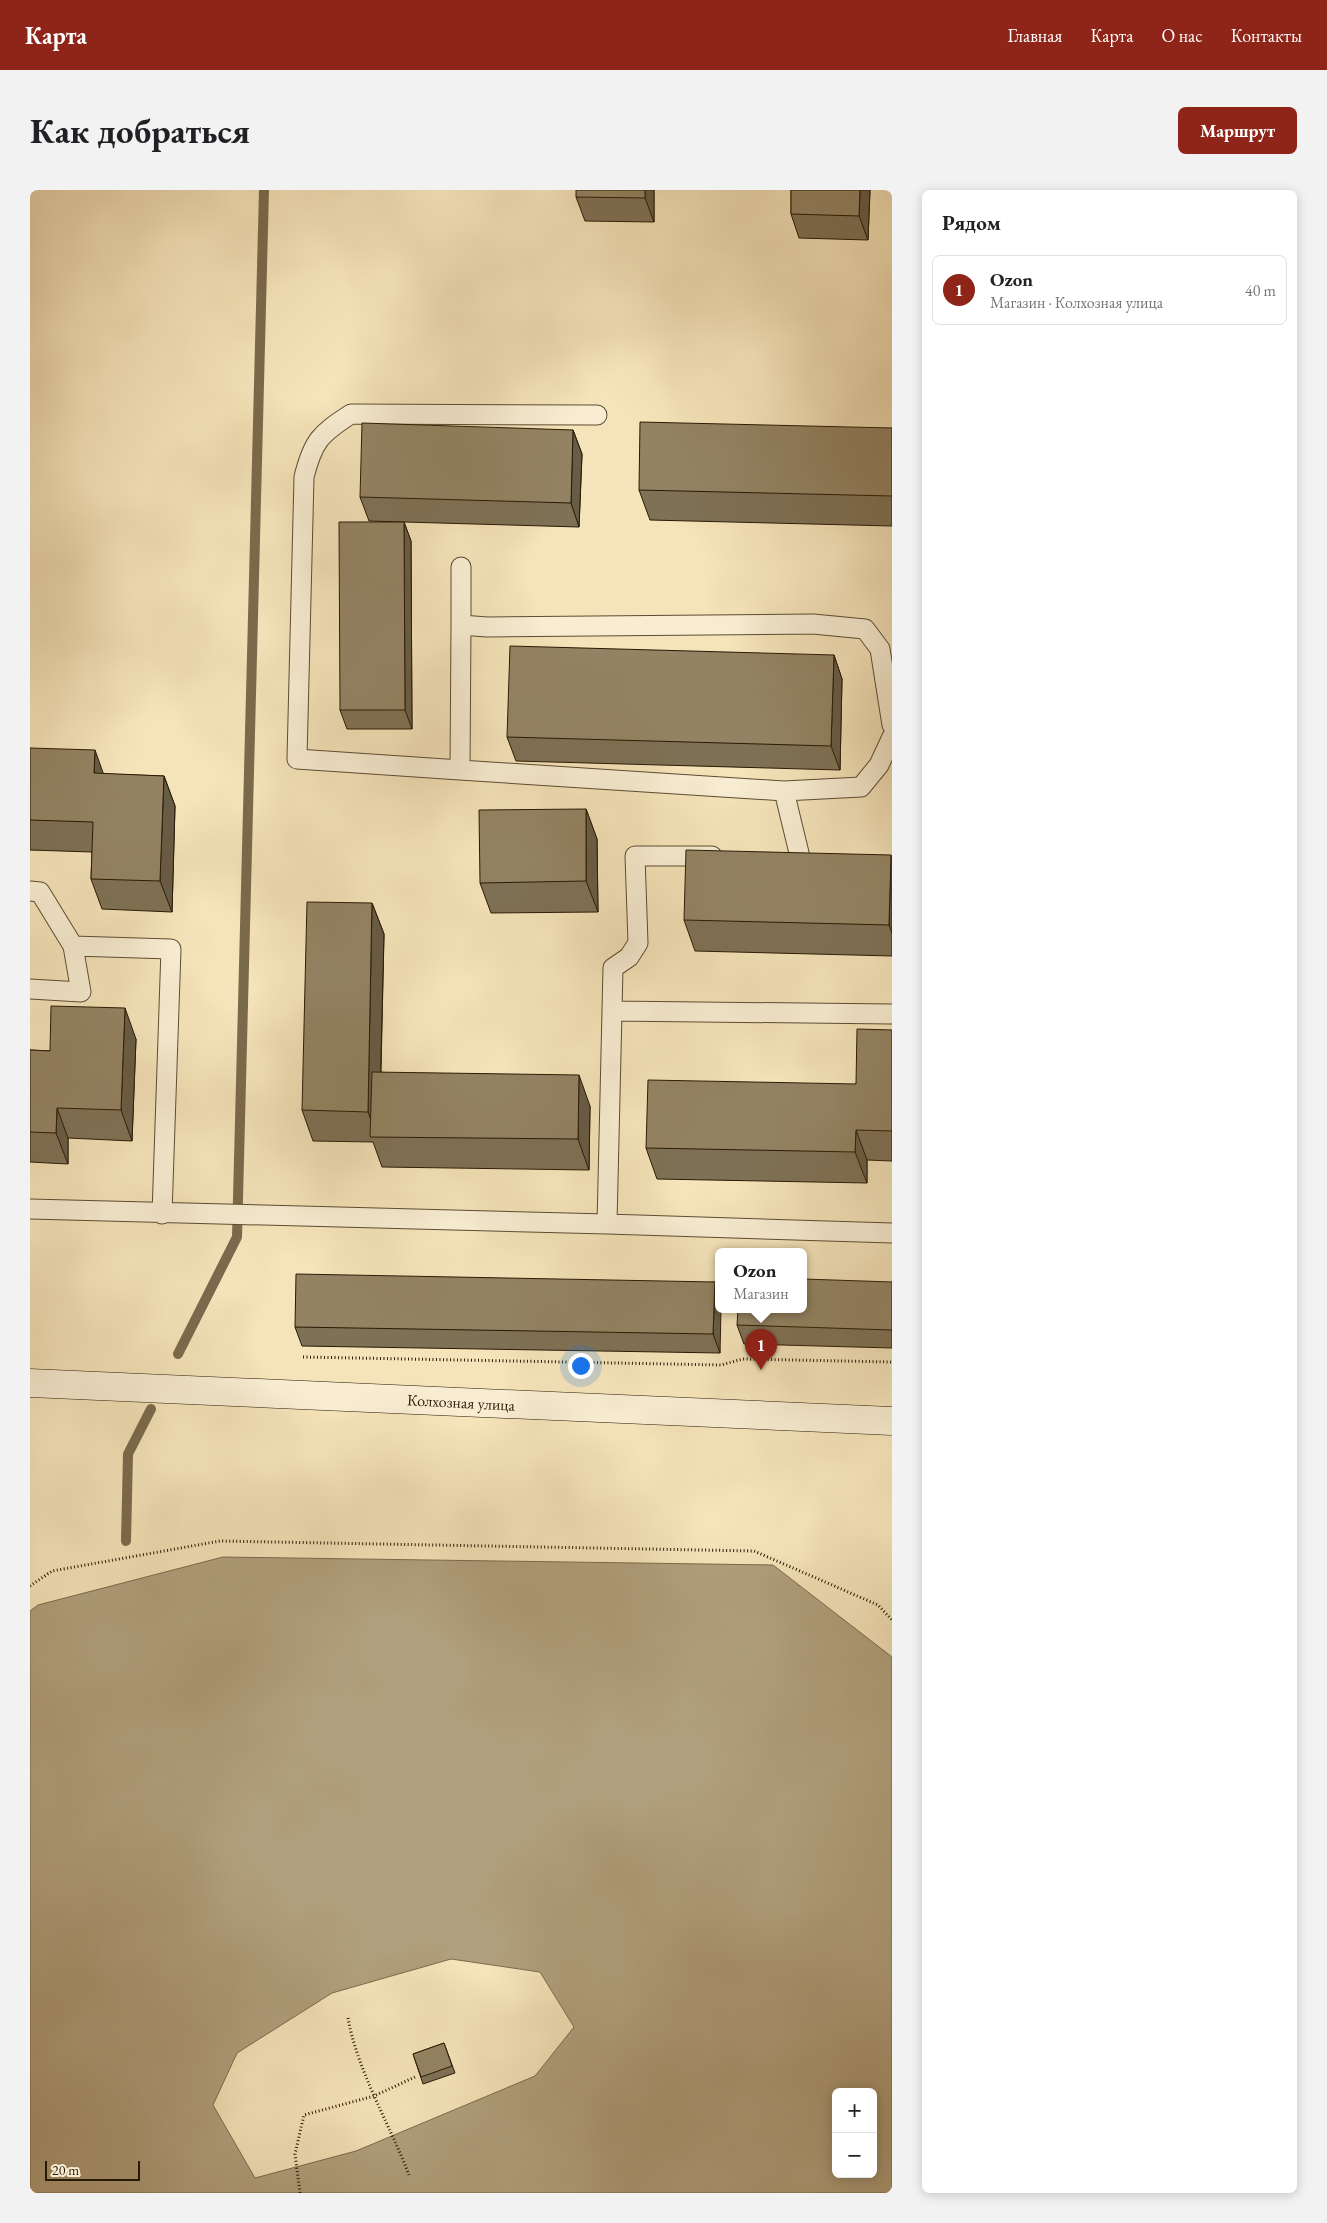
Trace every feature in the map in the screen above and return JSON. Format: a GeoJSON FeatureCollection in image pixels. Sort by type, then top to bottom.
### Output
{"type":"FeatureCollection","features":[{"type":"Feature","properties":{"kind":"street","name":"Колхозная улица"},"geometry":{"type":"LineString","coordinates":[[30,1383],[892,1421]]}},
{"type":"Feature","properties":{"kind":"lane"},"geometry":{"type":"LineString","coordinates":[[597,414],[351,414],[327,430],[310,452],[304,477],[297,759],[784,791],[861,787],[878,765],[892,737]]}},
{"type":"Feature","properties":{"kind":"lane"},"geometry":{"type":"LineString","coordinates":[[460,770],[461,567]]}},
{"type":"Feature","properties":{"kind":"lane"},"geometry":{"type":"LineString","coordinates":[[461,624],[487,627],[813,624],[865,629],[880,649],[892,725]]}},
{"type":"Feature","properties":{"kind":"lane"},"geometry":{"type":"LineString","coordinates":[[780,857],[809,857],[784,791]]}},
{"type":"Feature","properties":{"kind":"lane"},"geometry":{"type":"LineString","coordinates":[[607,1224],[613,968],[630,957],[638,943],[635,856],[732,857]]}},
{"type":"Feature","properties":{"kind":"lane"},"geometry":{"type":"LineString","coordinates":[[30,891],[40,892],[73,946],[81,992],[30,989]]}},
{"type":"Feature","properties":{"kind":"lane"},"geometry":{"type":"LineString","coordinates":[[73,946],[171,949],[162,1214]]}},
{"type":"Feature","properties":{"kind":"lane"},"geometry":{"type":"LineString","coordinates":[[612,1011],[892,1014]]}},
{"type":"Feature","properties":{"kind":"lane"},"geometry":{"type":"LineString","coordinates":[[30,1210],[892,1233]]}},
{"type":"Feature","properties":{"kind":"path"},"geometry":{"type":"LineString","coordinates":[[303,1357],[721,1365],[743,1359],[892,1362]]}},
{"type":"Feature","properties":{"kind":"path"},"geometry":{"type":"LineString","coordinates":[[30,1586],[52,1571],[220,1541],[754,1551],[878,1605],[892,1620]]}},
{"type":"Feature","properties":{"kind":"path"},"geometry":{"type":"LineString","coordinates":[[348,2018],[351,2035],[374,2096],[409,2175]]}},
{"type":"Feature","properties":{"kind":"path"},"geometry":{"type":"LineString","coordinates":[[300,2193],[295,2154],[304,2115],[374,2096],[416,2077]]}},
{"type":"Feature","properties":{"kind":"shaded area"},"geometry":{"type":"Polygon","coordinates":[[[223,1557],[773,1565],[892,1657],[892,2193],[30,2193],[30,1611],[38,1605],[223,1557]],[[451,1959],[332,1993],[237,2053],[213,2105],[255,2178],[356,2151],[535,2076],[574,2027],[540,1972],[451,1959]]]}},
{"type":"Feature","properties":{"kind":"building"},"geometry":{"type":"Polygon","coordinates":[[[576,190],[645,190],[645,198],[576,197],[576,190]]]}},
{"type":"Feature","properties":{"kind":"building"},"geometry":{"type":"Polygon","coordinates":[[[791,190],[860,190],[859,216],[791,214],[791,190]]]}},
{"type":"Feature","properties":{"kind":"building"},"geometry":{"type":"Polygon","coordinates":[[[640,422],[892,428],[892,496],[639,490],[640,422]]]}},
{"type":"Feature","properties":{"kind":"building"},"geometry":{"type":"Polygon","coordinates":[[[362,423],[573,430],[571,503],[360,497],[362,423]]]}},
{"type":"Feature","properties":{"kind":"building"},"geometry":{"type":"Polygon","coordinates":[[[339,522],[404,522],[405,710],[340,710],[339,522]]]}},
{"type":"Feature","properties":{"kind":"building"},"geometry":{"type":"Polygon","coordinates":[[[510,646],[834,655],[831,746],[507,737],[510,646]]]}},
{"type":"Feature","properties":{"kind":"building"},"geometry":{"type":"Polygon","coordinates":[[[30,748],[95,750],[94,773],[164,776],[160,881],[91,879],[93,822],[30,820],[30,748]]]}},
{"type":"Feature","properties":{"kind":"building"},"geometry":{"type":"Polygon","coordinates":[[[586,809],[586,881],[480,883],[479,810],[586,809]]]}},
{"type":"Feature","properties":{"kind":"building"},"geometry":{"type":"Polygon","coordinates":[[[686,850],[891,855],[889,925],[684,920],[686,850]]]}},
{"type":"Feature","properties":{"kind":"building"},"geometry":{"type":"Polygon","coordinates":[[[307,902],[372,903],[368,1112],[302,1110],[307,902]]]}},
{"type":"Feature","properties":{"kind":"building"},"geometry":{"type":"Polygon","coordinates":[[[51,1006],[125,1008],[121,1110],[57,1108],[56,1133],[30,1132],[30,1050],[50,1051],[51,1006]]]}},
{"type":"Feature","properties":{"kind":"building"},"geometry":{"type":"Polygon","coordinates":[[[857,1029],[892,1030],[892,1131],[856,1130],[855,1152],[646,1148],[648,1080],[856,1084],[857,1029]]]}},
{"type":"Feature","properties":{"kind":"building"},"geometry":{"type":"Polygon","coordinates":[[[372,1072],[579,1075],[578,1139],[370,1137],[372,1072]]]}},
{"type":"Feature","properties":{"kind":"building"},"geometry":{"type":"Polygon","coordinates":[[[296,1274],[715,1282],[713,1334],[295,1327],[296,1274]]]}},
{"type":"Feature","properties":{"kind":"building"},"geometry":{"type":"Polygon","coordinates":[[[807,1279],[892,1282],[892,1330],[737,1325],[738,1313],[807,1313],[807,1279]]]}},
{"type":"Feature","properties":{"kind":"building"},"geometry":{"type":"Polygon","coordinates":[[[444,2043],[452,2066],[421,2077],[413,2054],[444,2043]]]}},
{"type":"Feature","properties":{"kind":"waterway"},"geometry":{"type":"LineString","coordinates":[[178,1354],[237,1237],[264,190]]}},
{"type":"Feature","properties":{"kind":"waterway"},"geometry":{"type":"LineString","coordinates":[[126,1541],[128,1454],[151,1409]]}},
{"type":"Feature","properties":{"kind":"place","name":"Ozon"},"geometry":{"type":"Point","coordinates":[761,1370]}}]}
